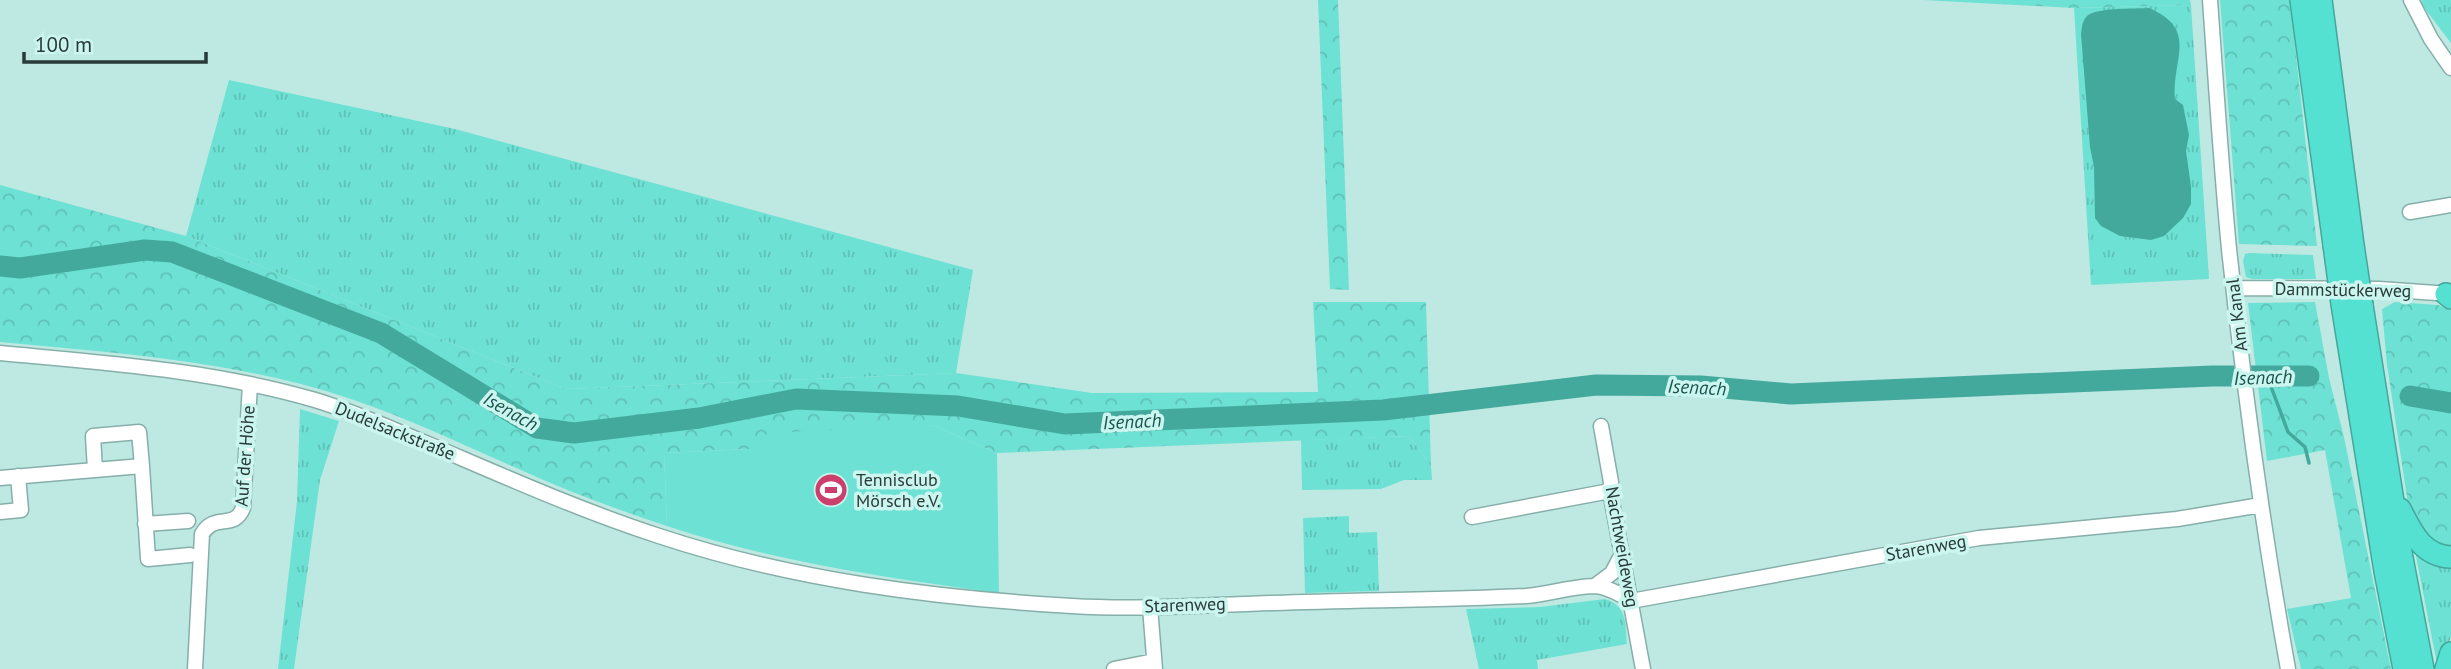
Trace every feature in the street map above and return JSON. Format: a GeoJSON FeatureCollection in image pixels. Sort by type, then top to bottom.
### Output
{"type":"FeatureCollection","features":[{"type":"Feature","properties":{"kind":"highway"},"geometry":{"type":"LineString","coordinates":[[2301,0],[2344,245]]}},
{"type":"Feature","properties":{"kind":"highway"},"geometry":{"type":"LineString","coordinates":[[2320,0],[2344,245],[2385,571],[2403,669]]}},
{"type":"Feature","properties":{"kind":"highway"},"geometry":{"type":"LineString","coordinates":[[2352,305],[2423,669]]}},
{"type":"Feature","properties":{"kind":"highway"},"geometry":{"type":"LineString","coordinates":[[2391,494],[2419,543],[2429,551],[2451,558]]}},
{"type":"Feature","properties":{"kind":"highway"},"geometry":{"type":"LineString","coordinates":[[2446,669],[2451,653]]}},
{"type":"Feature","properties":{"kind":"street","name":"Am Kanal"},"geometry":{"type":"LineString","coordinates":[[2210,0],[2242,357],[2261,505],[2288,669]]}},
{"type":"Feature","properties":{"kind":"street"},"geometry":{"type":"LineString","coordinates":[[2412,0],[2431,39],[2451,68]]}},
{"type":"Feature","properties":{"kind":"street"},"geometry":{"type":"LineString","coordinates":[[2410,212],[2451,205]]}},
{"type":"Feature","properties":{"kind":"street","name":"Dammstückerweg"},"geometry":{"type":"LineString","coordinates":[[2234,288],[2379,289],[2449,296]]}},
{"type":"Feature","properties":{"kind":"street","name":"Dudelsackstraße"},"geometry":{"type":"LineString","coordinates":[[0,353],[174,369],[315,400],[353,413],[562,501],[659,536],[775,568]]}},
{"type":"Feature","properties":{"kind":"street","name":"Auf der Höhe"},"geometry":{"type":"LineString","coordinates":[[195,669],[202,534],[216,521],[233,522],[240,516],[243,508],[250,384]]}},
{"type":"Feature","properties":{"kind":"street","name":"Nachtweideweg"},"geometry":{"type":"LineString","coordinates":[[1601,426],[1611,482],[1610,491],[1643,669]]}},
{"type":"Feature","properties":{"kind":"street"},"geometry":{"type":"LineString","coordinates":[[96,470],[93,436],[139,432],[148,559],[190,555]]}},
{"type":"Feature","properties":{"kind":"street"},"geometry":{"type":"LineString","coordinates":[[0,478],[142,466]]}},
{"type":"Feature","properties":{"kind":"street"},"geometry":{"type":"LineString","coordinates":[[0,512],[21,510],[18,476]]}},
{"type":"Feature","properties":{"kind":"street"},"geometry":{"type":"LineString","coordinates":[[1472,517],[1610,491]]}},
{"type":"Feature","properties":{"kind":"street","name":"Starenweg"},"geometry":{"type":"LineString","coordinates":[[1631,601],[1979,538],[2165,520],[2261,505]]}},
{"type":"Feature","properties":{"kind":"street"},"geometry":{"type":"LineString","coordinates":[[145,524],[188,520]]}},
{"type":"Feature","properties":{"kind":"street"},"geometry":{"type":"LineString","coordinates":[[1596,585],[1612,573],[1622,554]]}},
{"type":"Feature","properties":{"kind":"street","name":"Starenweg"},"geometry":{"type":"LineString","coordinates":[[775,568],[847,582],[998,601],[1078,606],[1150,607],[1533,595],[1596,585]]}},
{"type":"Feature","properties":{"kind":"street"},"geometry":{"type":"LineString","coordinates":[[1596,585],[1631,601]]}},
{"type":"Feature","properties":{"kind":"street"},"geometry":{"type":"LineString","coordinates":[[1114,669],[1155,665],[1150,607]]}},
{"type":"Feature","properties":{"kind":"green space"},"geometry":{"type":"Polygon","coordinates":[[[1318,0],[1338,0],[1349,290],[1330,289],[1318,0]]]}},
{"type":"Feature","properties":{"kind":"green space"},"geometry":{"type":"Polygon","coordinates":[[[1923,0],[2190,0],[2191,5],[2074,8],[1923,0]]]}},
{"type":"Feature","properties":{"kind":"green space"},"geometry":{"type":"Polygon","coordinates":[[[2220,0],[2290,0],[2317,246],[2239,244],[2220,0]]]}},
{"type":"Feature","properties":{"kind":"green space"},"geometry":{"type":"Polygon","coordinates":[[[2451,0],[2451,43],[2419,1],[2451,0]]]}},
{"type":"Feature","properties":{"kind":"green space"},"geometry":{"type":"Polygon","coordinates":[[[2191,5],[2209,279],[2091,285],[2074,8],[2191,5]]]}},
{"type":"Feature","properties":{"kind":"green space"},"geometry":{"type":"Polygon","coordinates":[[[229,80],[455,129],[973,270],[956,373],[566,389],[186,236],[229,80]]]}},
{"type":"Feature","properties":{"kind":"green space"},"geometry":{"type":"Polygon","coordinates":[[[0,185],[186,236],[566,389],[956,373],[1092,393],[1318,392],[1313,302],[1426,302],[1431,466],[1409,436],[997,453],[932,425],[749,449],[664,453],[667,526],[558,486],[395,415],[308,386],[177,360],[0,342],[0,185]]]}},
{"type":"Feature","properties":{"kind":"green space"},"geometry":{"type":"Polygon","coordinates":[[[2245,254],[2313,255],[2316,279],[2246,277],[2243,261],[2245,254]]]}},
{"type":"Feature","properties":{"kind":"green space"},"geometry":{"type":"Polygon","coordinates":[[[2315,302],[2391,669],[2301,669],[2287,609],[2351,598],[2325,450],[2267,461],[2248,303],[2315,302]]]}},
{"type":"Feature","properties":{"kind":"green space"},"geometry":{"type":"Polygon","coordinates":[[[2395,302],[2438,305],[2451,310],[2451,550],[2418,533],[2408,504],[2387,365],[2382,309],[2395,302]]]}},
{"type":"Feature","properties":{"kind":"green space"},"geometry":{"type":"Polygon","coordinates":[[[300,409],[339,421],[320,480],[294,669],[278,669],[297,501],[300,409]]]}},
{"type":"Feature","properties":{"kind":"green space","name":"Tennisclub Mörsch e.V."},"geometry":{"type":"Polygon","coordinates":[[[932,425],[997,453],[999,593],[873,575],[790,559],[667,526],[664,453],[749,449],[768,433],[932,425]]]}},
{"type":"Feature","properties":{"kind":"green space"},"geometry":{"type":"Polygon","coordinates":[[[1409,436],[1431,466],[1432,480],[1404,480],[1381,489],[1302,490],[1301,440],[1409,436]]]}},
{"type":"Feature","properties":{"kind":"green space"},"geometry":{"type":"Polygon","coordinates":[[[1349,516],[1349,533],[1377,532],[1379,591],[1305,593],[1303,518],[1349,516]]]}},
{"type":"Feature","properties":{"kind":"green space"},"geometry":{"type":"Polygon","coordinates":[[[2414,546],[2451,563],[2451,636],[2441,669],[2438,669],[2414,546]]]}},
{"type":"Feature","properties":{"kind":"green space"},"geometry":{"type":"Polygon","coordinates":[[[1605,599],[1622,611],[1627,644],[1537,660],[1538,669],[1479,669],[1466,609],[1540,607],[1605,599]]]}},
{"type":"Feature","properties":{"kind":"shaded area"},"geometry":{"type":"Polygon","coordinates":[[[2149,8],[2174,26],[2178,36],[2180,46],[2175,99],[2183,105],[2189,135],[2186,151],[2191,187],[2191,204],[2183,218],[2164,236],[2151,240],[2120,236],[2101,226],[2095,218],[2094,167],[2081,34],[2086,17],[2091,14],[2106,10],[2149,8]]]}},
{"type":"Feature","properties":{"kind":"waterway","name":"Isenach"},"geometry":{"type":"LineString","coordinates":[[0,266],[20,268],[145,250],[172,252],[381,333],[537,428],[574,433],[699,418],[796,399],[958,406],[1065,424],[1383,410],[1596,385],[1701,386],[1791,394],[2212,376],[2309,376]]}},
{"type":"Feature","properties":{"kind":"waterway"},"geometry":{"type":"LineString","coordinates":[[2267,376],[2288,432],[2305,447],[2309,463]]}},
{"type":"Feature","properties":{"kind":"waterway","name":"Isenach"},"geometry":{"type":"LineString","coordinates":[[2410,396],[2451,403]]}},
{"type":"Feature","properties":{"kind":"place","name":"Tennisclub Mörsch e.V."},"geometry":{"type":"Point","coordinates":[831,490]}}]}
